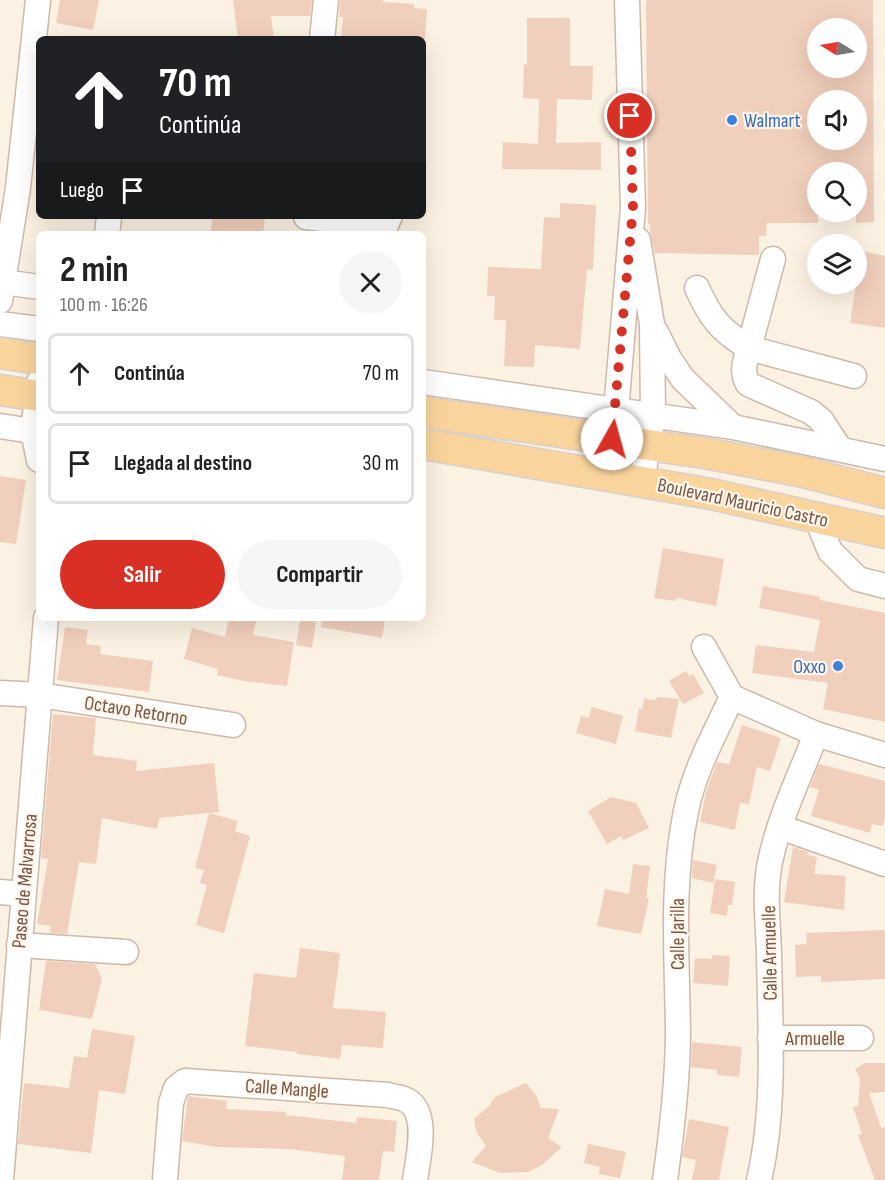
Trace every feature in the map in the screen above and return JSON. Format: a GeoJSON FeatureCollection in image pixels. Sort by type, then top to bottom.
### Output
{"type":"FeatureCollection","features":[{"type":"Feature","properties":{"kind":"main road"},"geometry":{"type":"LineString","coordinates":[[0,353],[36,359]]}},
{"type":"Feature","properties":{"kind":"main road"},"geometry":{"type":"LineString","coordinates":[[0,390],[36,391]]}},
{"type":"Feature","properties":{"kind":"main road","name":"Boulevard Mauricio Castro"},"geometry":{"type":"LineString","coordinates":[[426,412],[614,425],[651,430],[885,493]]}},
{"type":"Feature","properties":{"kind":"main road","name":"Boulevard Mauricio Castro"},"geometry":{"type":"LineString","coordinates":[[428,447],[606,475],[885,533]]}},
{"type":"Feature","properties":{"kind":"street"},"geometry":{"type":"LineString","coordinates":[[36,287],[1,291],[18,188],[38,0]]}},
{"type":"Feature","properties":{"kind":"street"},"geometry":{"type":"LineString","coordinates":[[322,36],[326,0]]}},
{"type":"Feature","properties":{"kind":"street"},"geometry":{"type":"LineString","coordinates":[[606,475],[614,425],[633,208],[627,0]]}},
{"type":"Feature","properties":{"kind":"street"},"geometry":{"type":"LineString","coordinates":[[633,208],[652,324],[651,430],[642,482]]}},
{"type":"Feature","properties":{"kind":"street"},"geometry":{"type":"LineString","coordinates":[[305,222],[334,219]]}},
{"type":"Feature","properties":{"kind":"street"},"geometry":{"type":"LineString","coordinates":[[349,219],[381,225],[386,225],[389,219]]}},
{"type":"Feature","properties":{"kind":"street"},"geometry":{"type":"LineString","coordinates":[[773,259],[743,369],[744,378],[748,384],[811,412],[821,420],[840,449]]}},
{"type":"Feature","properties":{"kind":"street"},"geometry":{"type":"LineString","coordinates":[[698,288],[706,309],[726,334],[749,348],[854,376]]}},
{"type":"Feature","properties":{"kind":"street"},"geometry":{"type":"LineString","coordinates":[[0,324],[36,329]]}},
{"type":"Feature","properties":{"kind":"street"},"geometry":{"type":"LineString","coordinates":[[652,324],[670,360],[683,379],[733,427]]}},
{"type":"Feature","properties":{"kind":"street"},"geometry":{"type":"LineString","coordinates":[[426,383],[614,425]]}},
{"type":"Feature","properties":{"kind":"street"},"geometry":{"type":"LineString","coordinates":[[0,426],[36,431]]}},
{"type":"Feature","properties":{"kind":"street"},"geometry":{"type":"LineString","coordinates":[[651,430],[733,427],[885,459]]}},
{"type":"Feature","properties":{"kind":"street"},"geometry":{"type":"LineString","coordinates":[[816,517],[830,551],[858,579],[885,586]]}},
{"type":"Feature","properties":{"kind":"street","name":"Paseo de Malvarrosa"},"geometry":{"type":"LineString","coordinates":[[1,1180],[4,1082],[19,945],[12,893],[40,695],[46,621]]}},
{"type":"Feature","properties":{"kind":"street"},"geometry":{"type":"LineString","coordinates":[[704,648],[732,697],[816,734],[885,755]]}},
{"type":"Feature","properties":{"kind":"street","name":"Octavo Retorno"},"geometry":{"type":"LineString","coordinates":[[0,693],[40,695],[232,725]]}},
{"type":"Feature","properties":{"kind":"street","name":"Calle Jarilla"},"geometry":{"type":"LineString","coordinates":[[665,1180],[672,1131],[678,1033],[676,879],[686,810],[703,759],[732,697]]}},
{"type":"Feature","properties":{"kind":"street","name":"Calle Armuelle"},"geometry":{"type":"LineString","coordinates":[[759,1180],[768,1105],[770,864],[780,827],[816,734]]}},
{"type":"Feature","properties":{"kind":"street"},"geometry":{"type":"LineString","coordinates":[[780,827],[885,864]]}},
{"type":"Feature","properties":{"kind":"street"},"geometry":{"type":"LineString","coordinates":[[19,945],[126,952]]}},
{"type":"Feature","properties":{"kind":"street","name":"Armuelle"},"geometry":{"type":"LineString","coordinates":[[770,1038],[861,1038]]}},
{"type":"Feature","properties":{"kind":"street","name":"Calle Mangle"},"geometry":{"type":"LineString","coordinates":[[165,1180],[171,1102],[176,1088],[185,1081],[388,1095],[407,1100],[417,1111],[421,1127],[416,1180]]}},
{"type":"Feature","properties":{"kind":"building"},"geometry":{"type":"Polygon","coordinates":[[[60,0],[99,0],[93,30],[56,23],[60,0]]]}},
{"type":"Feature","properties":{"kind":"building"},"geometry":{"type":"Polygon","coordinates":[[[233,0],[312,0],[310,16],[271,16],[274,36],[238,36],[233,0]]]}},
{"type":"Feature","properties":{"kind":"building"},"geometry":{"type":"Polygon","coordinates":[[[340,0],[383,0],[383,2],[414,4],[414,8],[427,9],[425,36],[341,36],[343,17],[339,17],[340,0]]]}},
{"type":"Feature","properties":{"kind":"building","name":"Walmart"},"geometry":{"type":"Polygon","coordinates":[[[646,0],[873,0],[874,222],[856,223],[867,222],[867,162],[807,162],[807,222],[818,223],[767,223],[766,236],[759,236],[759,255],[655,253],[650,224],[648,224],[646,0]]]}},
{"type":"Feature","properties":{"kind":"building"},"geometry":{"type":"Polygon","coordinates":[[[527,18],[570,18],[570,66],[593,66],[592,100],[557,99],[556,143],[601,142],[601,170],[502,169],[503,142],[538,144],[539,99],[523,98],[524,64],[527,65],[527,18]]]}},
{"type":"Feature","properties":{"kind":"building"},"geometry":{"type":"Polygon","coordinates":[[[560,203],[596,205],[593,270],[587,269],[580,349],[535,345],[534,367],[504,366],[506,320],[494,320],[495,296],[487,296],[488,267],[541,269],[544,217],[560,218],[560,203]]]}},
{"type":"Feature","properties":{"kind":"building"},"geometry":{"type":"Polygon","coordinates":[[[212,219],[265,219],[263,231],[210,231],[212,219]]]}},
{"type":"Feature","properties":{"kind":"building"},"geometry":{"type":"Polygon","coordinates":[[[867,252],[885,256],[885,328],[850,323],[854,294],[867,294],[867,252]]]}},
{"type":"Feature","properties":{"kind":"building"},"geometry":{"type":"Polygon","coordinates":[[[0,476],[26,480],[16,544],[0,542],[0,476]]]}},
{"type":"Feature","properties":{"kind":"building"},"geometry":{"type":"Polygon","coordinates":[[[663,548],[724,559],[716,606],[676,598],[676,601],[654,598],[663,548]]]}},
{"type":"Feature","properties":{"kind":"building"},"geometry":{"type":"Polygon","coordinates":[[[763,586],[885,613],[885,722],[823,709],[828,683],[752,673],[756,645],[814,652],[820,620],[759,608],[763,586]]]}},
{"type":"Feature","properties":{"kind":"building"},"geometry":{"type":"Polygon","coordinates":[[[228,621],[256,621],[253,635],[294,642],[287,686],[217,675],[218,669],[184,659],[192,628],[225,637],[228,621]]]}},
{"type":"Feature","properties":{"kind":"building"},"geometry":{"type":"Polygon","coordinates":[[[300,621],[316,622],[312,648],[296,645],[300,621]]]}},
{"type":"Feature","properties":{"kind":"building"},"geometry":{"type":"Polygon","coordinates":[[[322,621],[385,621],[382,638],[321,627],[322,621]]]}},
{"type":"Feature","properties":{"kind":"building"},"geometry":{"type":"Polygon","coordinates":[[[65,627],[88,630],[86,644],[101,646],[100,654],[153,661],[149,692],[57,680],[65,627]]]}},
{"type":"Feature","properties":{"kind":"building"},"geometry":{"type":"Polygon","coordinates":[[[686,671],[689,676],[693,674],[704,693],[683,704],[669,681],[686,671]]]}},
{"type":"Feature","properties":{"kind":"building"},"geometry":{"type":"Polygon","coordinates":[[[657,697],[679,699],[671,738],[635,731],[639,708],[642,710],[644,699],[656,700],[657,697]]]}},
{"type":"Feature","properties":{"kind":"building"},"geometry":{"type":"Polygon","coordinates":[[[592,707],[623,716],[616,744],[576,733],[581,716],[589,718],[592,707]]]}},
{"type":"Feature","properties":{"kind":"building"},"geometry":{"type":"Polygon","coordinates":[[[53,714],[96,718],[93,755],[137,761],[136,771],[214,763],[219,812],[159,818],[157,829],[102,818],[96,864],[79,862],[67,934],[50,933],[51,926],[37,924],[48,859],[41,858],[53,714]]]}},
{"type":"Feature","properties":{"kind":"building"},"geometry":{"type":"Polygon","coordinates":[[[742,725],[781,738],[770,771],[757,767],[749,804],[740,803],[735,830],[700,822],[706,792],[717,762],[729,764],[742,725]]]}},
{"type":"Feature","properties":{"kind":"building"},"geometry":{"type":"Polygon","coordinates":[[[819,764],[885,781],[883,826],[872,824],[870,833],[811,816],[819,790],[810,787],[819,764]]]}},
{"type":"Feature","properties":{"kind":"building"},"geometry":{"type":"Polygon","coordinates":[[[611,797],[636,803],[649,828],[623,840],[621,836],[607,844],[588,811],[611,797]]]}},
{"type":"Feature","properties":{"kind":"building"},"geometry":{"type":"Polygon","coordinates":[[[209,813],[238,821],[235,831],[250,836],[224,933],[196,925],[207,885],[200,883],[204,870],[195,868],[209,813]]]}},
{"type":"Feature","properties":{"kind":"building"},"geometry":{"type":"Polygon","coordinates":[[[793,847],[808,852],[807,855],[817,857],[814,874],[846,876],[844,910],[784,902],[793,847]]]}},
{"type":"Feature","properties":{"kind":"building"},"geometry":{"type":"Polygon","coordinates":[[[693,860],[717,865],[713,883],[692,878],[693,860]]]}},
{"type":"Feature","properties":{"kind":"building"},"geometry":{"type":"Polygon","coordinates":[[[633,864],[650,866],[646,898],[649,898],[641,934],[597,926],[605,889],[629,894],[633,864]]]}},
{"type":"Feature","properties":{"kind":"building"},"geometry":{"type":"Polygon","coordinates":[[[715,879],[735,882],[732,905],[728,905],[727,916],[710,913],[715,879]]]}},
{"type":"Feature","properties":{"kind":"building"},"geometry":{"type":"Polygon","coordinates":[[[885,930],[885,979],[821,982],[821,976],[796,977],[795,945],[807,944],[806,933],[885,930]]]}},
{"type":"Feature","properties":{"kind":"building"},"geometry":{"type":"Polygon","coordinates":[[[300,948],[340,953],[333,1008],[386,1012],[383,1048],[342,1045],[340,1059],[245,1046],[254,973],[296,978],[300,948]]]}},
{"type":"Feature","properties":{"kind":"building"},"geometry":{"type":"Polygon","coordinates":[[[712,955],[730,956],[728,986],[693,983],[695,958],[712,959],[712,955]]]}},
{"type":"Feature","properties":{"kind":"building"},"geometry":{"type":"Polygon","coordinates":[[[46,961],[95,964],[102,979],[92,1019],[39,1010],[46,961]]]}},
{"type":"Feature","properties":{"kind":"building"},"geometry":{"type":"Polygon","coordinates":[[[92,1029],[135,1036],[125,1094],[99,1090],[91,1153],[18,1144],[24,1083],[69,1088],[74,1056],[87,1058],[92,1029]]]}},
{"type":"Feature","properties":{"kind":"building"},"geometry":{"type":"Polygon","coordinates":[[[692,1042],[742,1047],[739,1077],[717,1075],[717,1070],[691,1067],[692,1042]]]}},
{"type":"Feature","properties":{"kind":"building"},"geometry":{"type":"Polygon","coordinates":[[[865,1063],[885,1063],[885,1092],[869,1093],[881,1128],[885,1127],[885,1180],[875,1180],[858,1135],[862,1134],[853,1107],[858,1106],[860,1078],[855,1069],[865,1063]]]}},
{"type":"Feature","properties":{"kind":"building"},"geometry":{"type":"Polygon","coordinates":[[[526,1083],[536,1095],[541,1108],[559,1109],[548,1138],[562,1147],[542,1165],[528,1172],[500,1173],[472,1162],[486,1146],[476,1131],[474,1119],[489,1106],[495,1097],[526,1083]]]}},
{"type":"Feature","properties":{"kind":"building"},"geometry":{"type":"Polygon","coordinates":[[[188,1096],[227,1101],[226,1109],[286,1112],[286,1115],[356,1123],[357,1117],[397,1121],[394,1152],[383,1151],[379,1180],[342,1180],[345,1156],[289,1149],[217,1147],[182,1141],[188,1096]]]}},
{"type":"Feature","properties":{"kind":"building"},"geometry":{"type":"Polygon","coordinates":[[[689,1119],[729,1127],[719,1180],[692,1180],[696,1160],[682,1157],[689,1119]]]}},
{"type":"Feature","properties":{"kind":"building"},"geometry":{"type":"Polygon","coordinates":[[[588,1144],[626,1152],[620,1178],[599,1174],[600,1167],[584,1163],[588,1144]]]}},
{"type":"Feature","properties":{"kind":"place","name":"Walmart"},"geometry":{"type":"Point","coordinates":[732,120]}},
{"type":"Feature","properties":{"kind":"place","name":"Oxxo"},"geometry":{"type":"Point","coordinates":[838,666]}},
{"type":"Feature","properties":{"kind":"route"},"geometry":{"type":"LineString","coordinates":[[612,439],[633,208],[630,116]]}}]}
